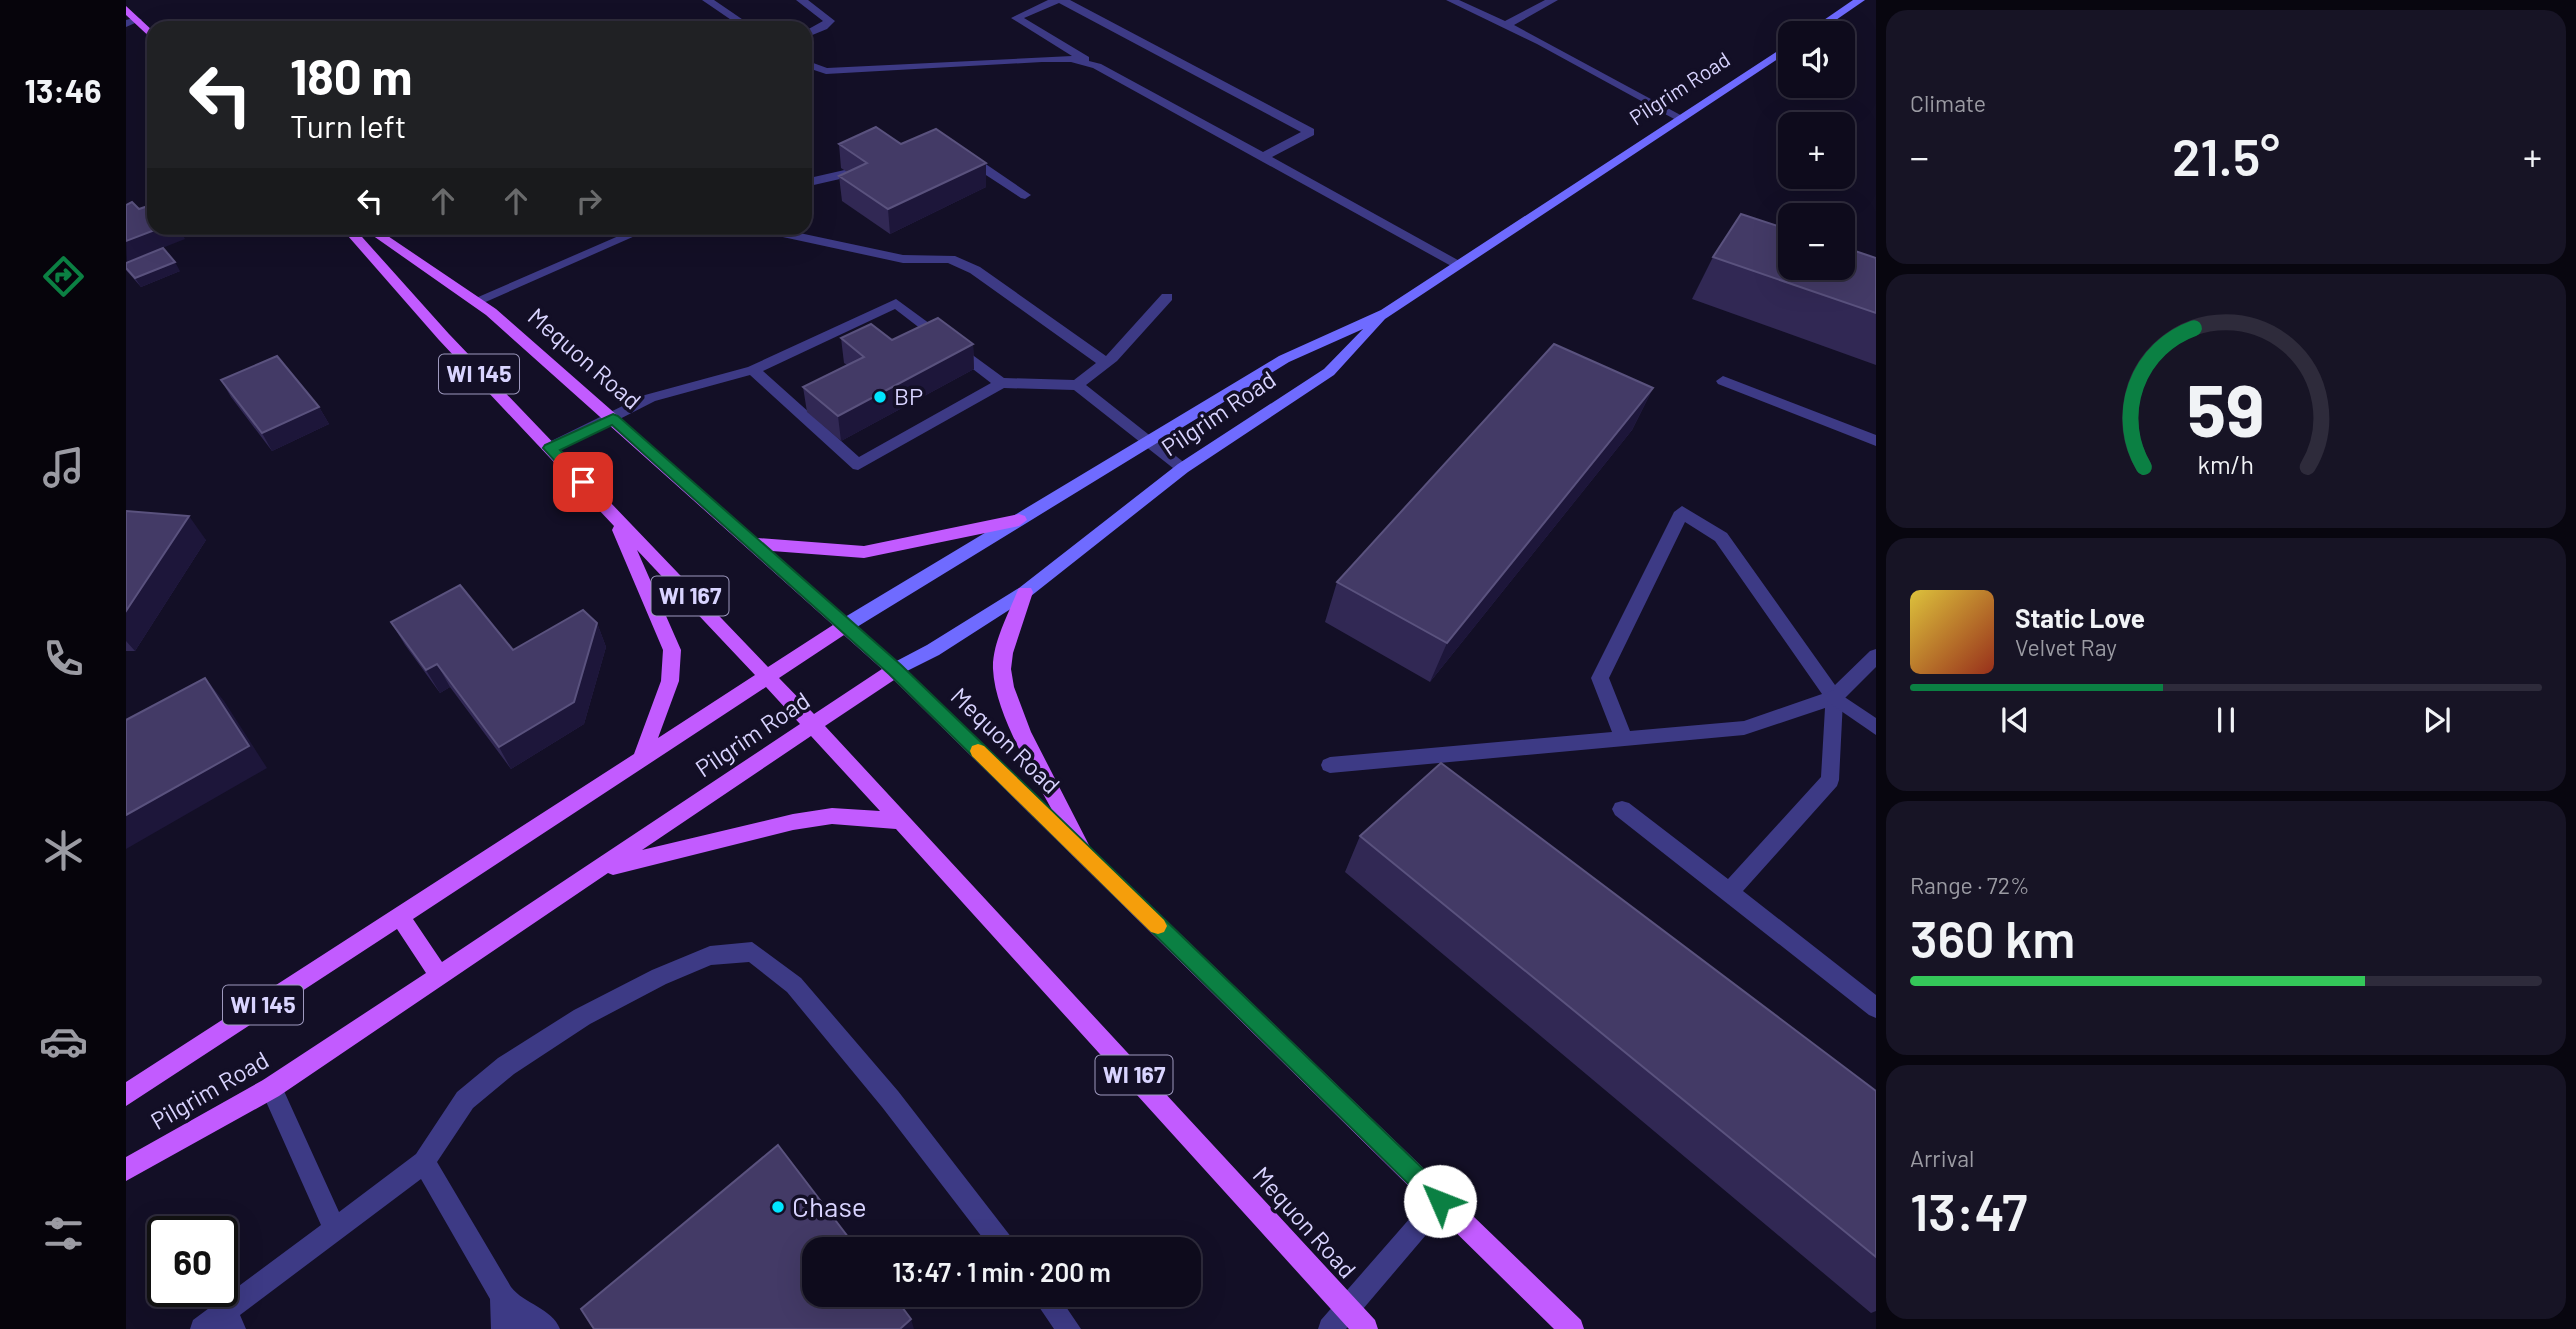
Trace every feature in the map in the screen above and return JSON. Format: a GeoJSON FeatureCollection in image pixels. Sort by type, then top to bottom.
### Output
{"type":"FeatureCollection","features":[{"type":"Feature","properties":{"kind":"main road"},"geometry":{"type":"LineString","coordinates":[[126,9],[131,22],[147,33]]}},
{"type":"Feature","properties":{"kind":"main road","name":"Mequon Road"},"geometry":{"type":"LineString","coordinates":[[353,235],[444,337],[814,726],[1366,1329]]}},
{"type":"Feature","properties":{"kind":"main road","name":"Mequon Road"},"geometry":{"type":"LineString","coordinates":[[378,235],[476,301],[846,625],[1572,1329]]}},
{"type":"Feature","properties":{"kind":"main road","name":"WI 145"},"geometry":{"type":"LineString","coordinates":[[615,517],[672,650],[670,681],[642,757]]}},
{"type":"Feature","properties":{"kind":"main road"},"geometry":{"type":"LineString","coordinates":[[755,544],[864,552],[1019,520]]}},
{"type":"Feature","properties":{"kind":"main road"},"geometry":{"type":"LineString","coordinates":[[1025,592],[1001,667],[1004,682],[1016,717],[1087,857]]}},
{"type":"Feature","properties":{"kind":"main road","name":"Pilgrim Road"},"geometry":{"type":"LineString","coordinates":[[126,1096],[846,625]]}},
{"type":"Feature","properties":{"kind":"main road","name":"Pilgrim Road"},"geometry":{"type":"LineString","coordinates":[[126,1170],[271,1088],[895,670]]}},
{"type":"Feature","properties":{"kind":"main road"},"geometry":{"type":"LineString","coordinates":[[599,869],[793,822],[832,816],[901,821]]}},
{"type":"Feature","properties":{"kind":"main road"},"geometry":{"type":"LineString","coordinates":[[400,916],[439,975]]}},
{"type":"Feature","properties":{"kind":"street"},"geometry":{"type":"LineString","coordinates":[[707,0],[739,21]]}},
{"type":"Feature","properties":{"kind":"street"},"geometry":{"type":"LineString","coordinates":[[800,0],[830,21],[812,32]]}},
{"type":"Feature","properties":{"kind":"street"},"geometry":{"type":"LineString","coordinates":[[1262,157],[1310,132],[1060,0],[1016,18],[1097,66],[1262,157],[1458,264]]}},
{"type":"Feature","properties":{"kind":"street"},"geometry":{"type":"LineString","coordinates":[[1451,0],[1506,25],[1680,118]]}},
{"type":"Feature","properties":{"kind":"street"},"geometry":{"type":"LineString","coordinates":[[1506,25],[1553,0]]}},
{"type":"Feature","properties":{"kind":"street"},"geometry":{"type":"LineString","coordinates":[[1828,21],[1860,0]]}},
{"type":"Feature","properties":{"kind":"street","name":"Pilgrim Road"},"geometry":{"type":"LineString","coordinates":[[846,625],[1284,359],[1386,313],[1778,54]]}},
{"type":"Feature","properties":{"kind":"street"},"geometry":{"type":"LineString","coordinates":[[812,66],[826,71],[1042,59],[1071,60],[1097,66]]}},
{"type":"Feature","properties":{"kind":"street"},"geometry":{"type":"LineString","coordinates":[[958,151],[1026,195]]}},
{"type":"Feature","properties":{"kind":"street"},"geometry":{"type":"LineString","coordinates":[[812,181],[849,173]]}},
{"type":"Feature","properties":{"kind":"street"},"geometry":{"type":"LineString","coordinates":[[476,301],[631,235]]}},
{"type":"Feature","properties":{"kind":"street"},"geometry":{"type":"LineString","coordinates":[[792,235],[903,259],[950,259],[975,270],[1106,363]]}},
{"type":"Feature","properties":{"kind":"street"},"geometry":{"type":"LineString","coordinates":[[1077,385],[1106,363],[1167,297]]}},
{"type":"Feature","properties":{"kind":"street"},"geometry":{"type":"LineString","coordinates":[[550,448],[613,419],[650,398],[753,370],[896,303],[1001,383]]}},
{"type":"Feature","properties":{"kind":"street","name":"Pilgrim Road"},"geometry":{"type":"LineString","coordinates":[[895,670],[933,650],[1025,592],[1183,468],[1329,372],[1386,313]]}},
{"type":"Feature","properties":{"kind":"street"},"geometry":{"type":"LineString","coordinates":[[753,370],[858,465],[1001,383],[1077,385],[1183,468]]}},
{"type":"Feature","properties":{"kind":"street"},"geometry":{"type":"LineString","coordinates":[[1723,381],[1876,440]]}},
{"type":"Feature","properties":{"kind":"street"},"geometry":{"type":"LineString","coordinates":[[1624,738],[1600,678],[1682,512],[1721,537],[1834,697],[1876,728]]}},
{"type":"Feature","properties":{"kind":"street"},"geometry":{"type":"LineString","coordinates":[[1330,765],[1744,728],[1834,697],[1876,656]]}},
{"type":"Feature","properties":{"kind":"street"},"geometry":{"type":"LineString","coordinates":[[1729,892],[1830,780],[1834,697]]}},
{"type":"Feature","properties":{"kind":"street"},"geometry":{"type":"LineString","coordinates":[[1622,808],[1876,1008]]}},
{"type":"Feature","properties":{"kind":"street"},"geometry":{"type":"LineString","coordinates":[[202,1329],[230,1320],[334,1228],[424,1162],[465,1100],[506,1066],[582,1017],[659,977],[710,956],[752,952],[794,985],[890,1099],[997,1237]]}},
{"type":"Feature","properties":{"kind":"street"},"geometry":{"type":"LineString","coordinates":[[271,1088],[334,1228]]}},
{"type":"Feature","properties":{"kind":"street"},"geometry":{"type":"LineString","coordinates":[[424,1162],[502,1296],[528,1329]]}},
{"type":"Feature","properties":{"kind":"street"},"geometry":{"type":"LineString","coordinates":[[1330,1329],[1440,1201]]}},
{"type":"Feature","properties":{"kind":"street"},"geometry":{"type":"LineString","coordinates":[[502,1296],[503,1329]]}},
{"type":"Feature","properties":{"kind":"street"},"geometry":{"type":"LineString","coordinates":[[502,1296],[548,1329]]}},
{"type":"Feature","properties":{"kind":"street"},"geometry":{"type":"LineString","coordinates":[[1052,1307],[1069,1329]]}},
{"type":"Feature","properties":{"kind":"building"},"geometry":{"type":"Polygon","coordinates":[[[876,127],[901,144],[936,129],[986,163],[888,209],[839,176],[867,163],[839,144],[876,127]]]}},
{"type":"Feature","properties":{"kind":"building"},"geometry":{"type":"Polygon","coordinates":[[[132,202],[139,209],[147,206],[147,233],[126,241],[126,205],[132,202]]]}},
{"type":"Feature","properties":{"kind":"building"},"geometry":{"type":"Polygon","coordinates":[[[1741,214],[1778,226],[1778,279],[1713,257],[1741,214]]]}},
{"type":"Feature","properties":{"kind":"building"},"geometry":{"type":"Polygon","coordinates":[[[163,248],[175,262],[135,278],[126,268],[126,263],[163,248]]]}},
{"type":"Feature","properties":{"kind":"building"},"geometry":{"type":"Polygon","coordinates":[[[1855,251],[1876,258],[1876,313],[1780,280],[1855,280],[1855,251]]]}},
{"type":"Feature","properties":{"kind":"building"},"geometry":{"type":"Polygon","coordinates":[[[938,318],[973,344],[838,416],[803,387],[864,357],[841,338],[871,324],[892,340],[938,318]]]}},
{"type":"Feature","properties":{"kind":"building"},"geometry":{"type":"Polygon","coordinates":[[[1554,344],[1653,388],[1447,643],[1337,582],[1554,344]]]}},
{"type":"Feature","properties":{"kind":"building"},"geometry":{"type":"Polygon","coordinates":[[[277,356],[319,407],[262,433],[221,380],[277,356]]]}},
{"type":"Feature","properties":{"kind":"building"},"geometry":{"type":"Polygon","coordinates":[[[126,511],[189,516],[126,611],[126,511]]]}},
{"type":"Feature","properties":{"kind":"building"},"geometry":{"type":"Polygon","coordinates":[[[460,585],[513,650],[583,610],[597,623],[574,702],[499,747],[437,664],[426,670],[391,622],[460,585]]]}},
{"type":"Feature","properties":{"kind":"building"},"geometry":{"type":"Polygon","coordinates":[[[205,678],[249,746],[126,815],[126,720],[205,678]]]}},
{"type":"Feature","properties":{"kind":"building"},"geometry":{"type":"Polygon","coordinates":[[[1441,763],[1876,1091],[1876,1257],[1360,836],[1441,763]]]}},
{"type":"Feature","properties":{"kind":"building","name":"Chase"},"geometry":{"type":"Polygon","coordinates":[[[778,1145],[848,1237],[802,1237],[802,1307],[902,1307],[911,1319],[900,1329],[594,1329],[581,1309],[778,1145]]]}},
{"type":"Feature","properties":{"kind":"slow traffic"},"geometry":{"type":"LineString","coordinates":[[978,751],[1158,926]]}},
{"type":"Feature","properties":{"kind":"place","name":"BP"},"geometry":{"type":"Point","coordinates":[880,397]}},
{"type":"Feature","properties":{"kind":"place","name":"Chase"},"geometry":{"type":"Point","coordinates":[778,1207]}},
{"type":"Feature","properties":{"kind":"route"},"geometry":{"type":"LineString","coordinates":[[583,482],[550,448],[613,419],[895,670],[1440,1201]]}}]}
